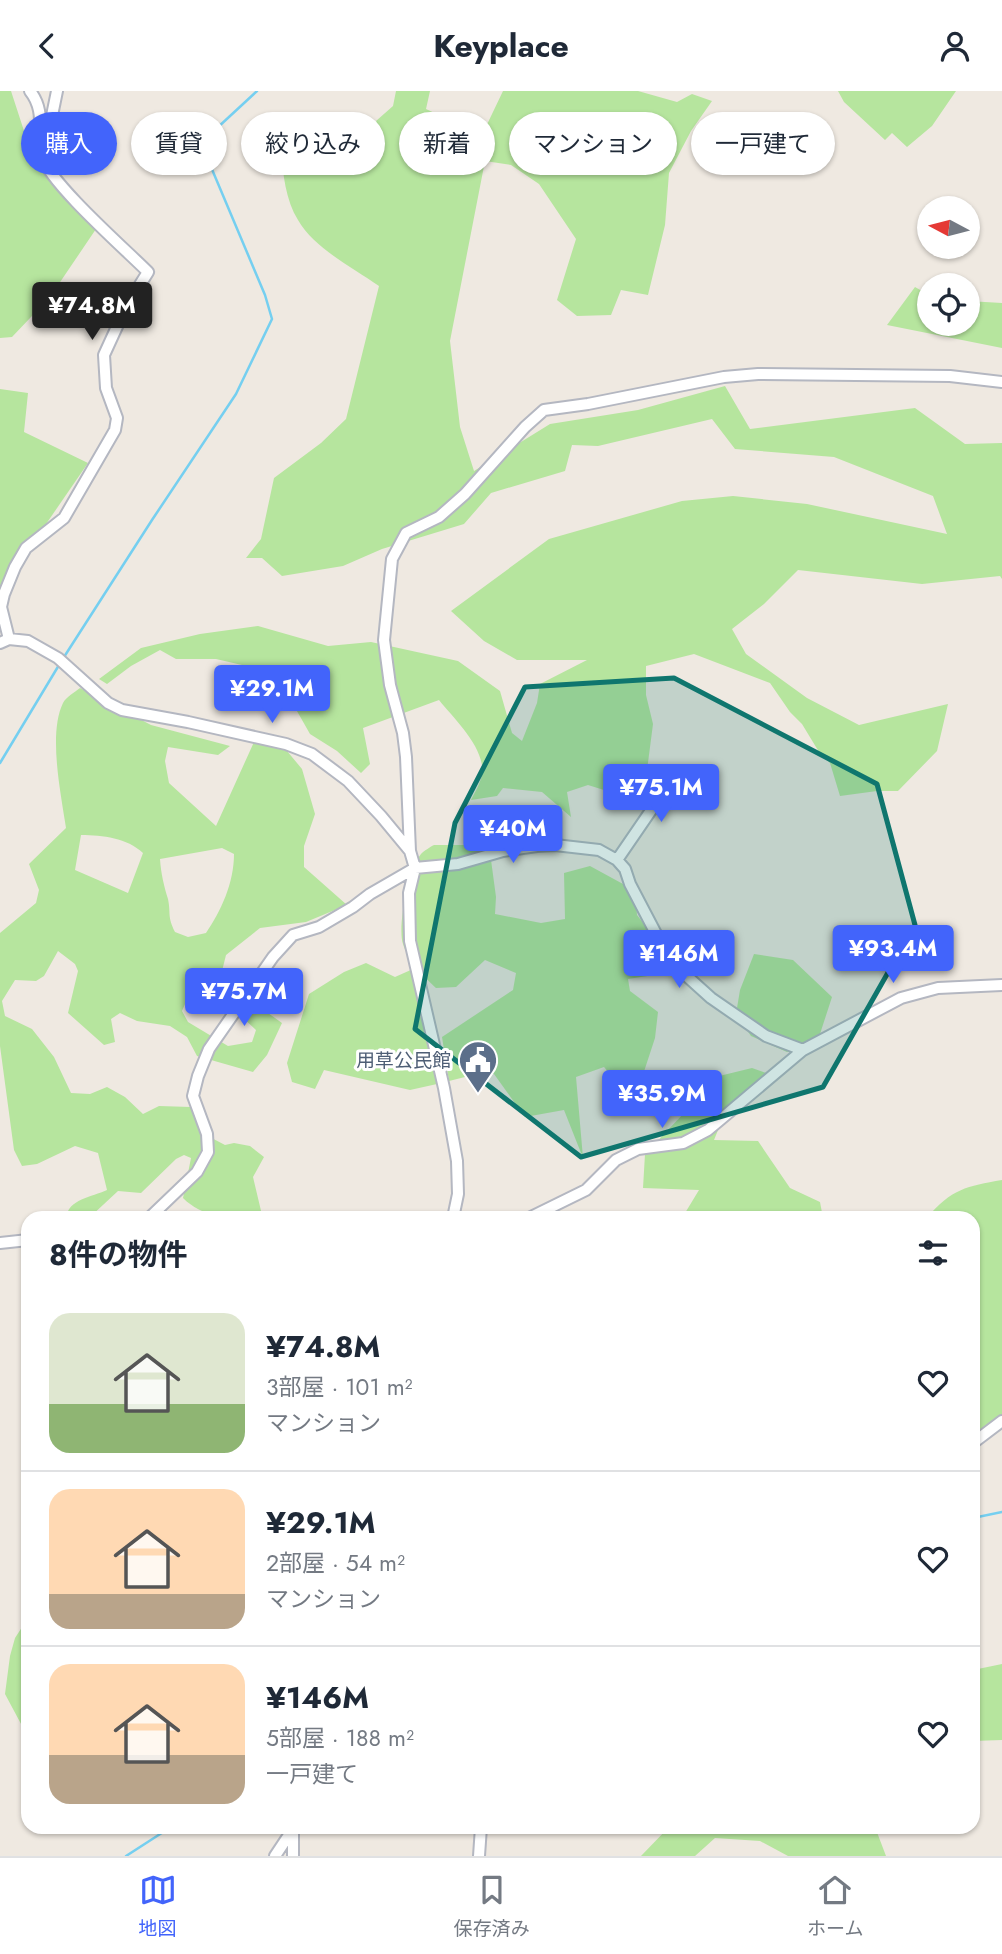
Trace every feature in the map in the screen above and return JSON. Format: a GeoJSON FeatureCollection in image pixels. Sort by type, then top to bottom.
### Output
{"type":"FeatureCollection","features":[{"type":"Feature","properties":{"kind":"street"},"geometry":{"type":"LineString","coordinates":[[30,91],[41,112]]}},
{"type":"Feature","properties":{"kind":"street"},"geometry":{"type":"LineString","coordinates":[[53,112],[57,91]]}},
{"type":"Feature","properties":{"kind":"street"},"geometry":{"type":"LineString","coordinates":[[52,175],[148,272],[126,307],[104,355],[106,388],[117,418],[115,430],[64,518],[26,548],[15,568],[1,607],[4,641],[28,641],[43,649],[58,658],[107,703],[122,710],[200,724],[285,744],[312,754],[348,781],[410,851]]}},
{"type":"Feature","properties":{"kind":"street"},"geometry":{"type":"LineString","coordinates":[[454,1211],[458,1194],[457,1161],[444,1088],[410,941],[409,894],[415,868],[410,851],[403,733],[390,685],[384,640],[392,559],[406,533],[439,517],[465,494],[525,427],[544,410],[724,377],[758,374],[950,376],[1002,382]]}},
{"type":"Feature","properties":{"kind":"street"},"geometry":{"type":"LineString","coordinates":[[617,860],[654,806],[666,772]]}},
{"type":"Feature","properties":{"kind":"street"},"geometry":{"type":"LineString","coordinates":[[156,1211],[197,1172],[208,1152],[207,1135],[193,1096],[198,1076],[209,1049],[273,957],[293,935],[319,927],[415,868],[458,864],[503,851],[555,845],[599,851],[617,860],[625,869],[664,949],[680,970],[711,998],[766,1036],[803,1050]]}},
{"type":"Feature","properties":{"kind":"street"},"geometry":{"type":"LineString","coordinates":[[543,1211],[586,1190],[615,1160],[638,1149],[682,1143],[708,1130],[803,1050],[901,998],[938,988],[1002,985]]}},
{"type":"Feature","properties":{"kind":"street"},"geometry":{"type":"LineString","coordinates":[[0,1243],[21,1241]]}},
{"type":"Feature","properties":{"kind":"street"},"geometry":{"type":"LineString","coordinates":[[980,1437],[1002,1420]]}},
{"type":"Feature","properties":{"kind":"street"},"geometry":{"type":"LineString","coordinates":[[275,1856],[293,1834]]}},
{"type":"Feature","properties":{"kind":"street"},"geometry":{"type":"LineString","coordinates":[[293,1856],[296,1834]]}},
{"type":"Feature","properties":{"kind":"street"},"geometry":{"type":"LineString","coordinates":[[479,1856],[481,1834]]}},
{"type":"Feature","properties":{"kind":"highlighted area"},"geometry":{"type":"Polygon","coordinates":[[[674,678],[877,784],[915,925],[823,1087],[581,1157],[415,1029],[455,823],[525,687],[674,678]]]}},
{"type":"Feature","properties":{"kind":"green space"},"geometry":{"type":"Polygon","coordinates":[[[0,91],[11,91],[21,122],[21,175],[46,175],[96,229],[50,297],[12,337],[0,338],[0,91]]]}},
{"type":"Feature","properties":{"kind":"green space"},"geometry":{"type":"Polygon","coordinates":[[[396,91],[430,91],[426,109],[432,112],[399,112],[399,175],[482,175],[450,341],[460,427],[474,471],[550,424],[638,410],[725,386],[750,429],[915,408],[965,444],[1002,443],[1002,579],[1000,576],[922,584],[798,570],[764,604],[732,629],[746,654],[807,698],[859,725],[948,704],[937,751],[898,791],[840,796],[830,763],[819,752],[802,724],[770,683],[694,654],[646,666],[646,695],[653,724],[646,778],[639,801],[588,785],[567,792],[571,817],[542,792],[503,788],[497,796],[471,800],[482,775],[479,755],[468,734],[439,700],[363,728],[370,764],[361,773],[337,751],[310,734],[289,697],[259,669],[216,659],[176,659],[160,650],[131,666],[107,684],[99,679],[141,648],[200,634],[258,626],[328,646],[371,642],[458,661],[500,691],[512,733],[522,741],[537,703],[540,684],[587,660],[517,660],[484,641],[451,611],[549,539],[682,501],[733,496],[807,504],[947,534],[933,496],[834,457],[735,449],[712,419],[598,446],[572,445],[565,471],[491,493],[464,524],[382,549],[343,566],[282,576],[262,558],[246,558],[261,539],[274,478],[321,443],[346,419],[379,286],[335,257],[305,230],[294,212],[284,175],[385,175],[385,113],[393,106],[396,91]]]}},
{"type":"Feature","properties":{"kind":"green space"},"geometry":{"type":"Polygon","coordinates":[[[503,91],[638,91],[677,102],[692,94],[712,101],[704,112],[691,112],[691,131],[677,158],[677,112],[509,112],[509,165],[495,163],[493,112],[503,91]]]}},
{"type":"Feature","properties":{"kind":"green space"},"geometry":{"type":"Polygon","coordinates":[[[838,91],[956,91],[932,126],[907,147],[892,133],[885,140],[844,102],[838,91]]]}},
{"type":"Feature","properties":{"kind":"green space"},"geometry":{"type":"Polygon","coordinates":[[[526,175],[669,175],[665,225],[648,295],[621,290],[611,315],[577,316],[557,300],[576,239],[539,184],[526,175]]]}},
{"type":"Feature","properties":{"kind":"green space"},"geometry":{"type":"Polygon","coordinates":[[[915,287],[917,288],[917,331],[887,325],[915,287]]]}},
{"type":"Feature","properties":{"kind":"green space"},"geometry":{"type":"Polygon","coordinates":[[[980,302],[1002,303],[1002,348],[942,336],[980,336],[980,302]]]}},
{"type":"Feature","properties":{"kind":"green space"},"geometry":{"type":"Polygon","coordinates":[[[0,389],[28,393],[24,432],[88,463],[0,591],[0,389]]]}},
{"type":"Feature","properties":{"kind":"green space"},"geometry":{"type":"Polygon","coordinates":[[[80,688],[151,725],[230,746],[218,755],[168,747],[165,761],[169,783],[216,826],[254,742],[287,751],[302,769],[315,814],[304,846],[304,867],[347,905],[306,922],[260,928],[226,955],[222,971],[228,985],[225,1000],[189,995],[182,1011],[188,1022],[228,1046],[252,1042],[256,1030],[241,1016],[254,1003],[282,1023],[267,1055],[253,1072],[197,1056],[187,1037],[170,1026],[137,1021],[120,1013],[111,1019],[115,1042],[104,1045],[68,1013],[78,971],[75,964],[58,951],[44,976],[36,981],[15,980],[2,1001],[5,1016],[32,1029],[54,1057],[71,1093],[90,1094],[107,1087],[125,1097],[143,1114],[159,1106],[191,1107],[204,1134],[225,1145],[234,1143],[250,1146],[264,1157],[253,1177],[261,1211],[202,1211],[191,1205],[183,1198],[191,1158],[184,1155],[176,1159],[141,1193],[118,1191],[97,1211],[69,1211],[82,1199],[107,1190],[98,1153],[75,1146],[37,1164],[22,1166],[14,1150],[0,1046],[0,933],[36,903],[39,890],[29,864],[66,828],[57,764],[56,731],[63,703],[80,688]],[[81,835],[75,870],[128,893],[143,853],[130,844],[81,835]],[[222,848],[160,859],[175,932],[188,937],[206,933],[226,896],[234,854],[222,848]]]}},
{"type":"Feature","properties":{"kind":"green space"},"geometry":{"type":"Polygon","coordinates":[[[434,845],[489,845],[496,897],[495,914],[541,923],[565,919],[564,873],[590,866],[623,884],[636,901],[637,915],[651,933],[667,973],[628,979],[630,991],[658,1012],[655,1038],[634,1102],[604,1067],[576,1077],[583,1158],[564,1110],[525,1117],[494,1074],[473,1075],[449,1081],[442,1037],[513,990],[516,973],[485,960],[456,987],[436,988],[408,955],[402,936],[405,898],[417,861],[421,854],[434,845]]]}},
{"type":"Feature","properties":{"kind":"green space"},"geometry":{"type":"Polygon","coordinates":[[[754,954],[793,960],[832,997],[819,1037],[787,1052],[751,1036],[736,1014],[740,990],[754,954]]]}},
{"type":"Feature","properties":{"kind":"green space"},"geometry":{"type":"Polygon","coordinates":[[[366,963],[395,977],[413,969],[437,1084],[410,1090],[324,1070],[315,1089],[292,1082],[287,1063],[309,994],[344,972],[366,963]]]}},
{"type":"Feature","properties":{"kind":"green space"},"geometry":{"type":"Polygon","coordinates":[[[752,1068],[766,1073],[759,1083],[727,1108],[714,1140],[758,1141],[790,1188],[820,1202],[822,1211],[686,1211],[699,1190],[643,1188],[645,1154],[687,1110],[685,1092],[707,1079],[752,1068]]]}},
{"type":"Feature","properties":{"kind":"green space"},"geometry":{"type":"Polygon","coordinates":[[[1002,1180],[1002,1420],[980,1436],[980,1211],[933,1211],[960,1190],[1002,1180]]]}},
{"type":"Feature","properties":{"kind":"green space"},"geometry":{"type":"Polygon","coordinates":[[[21,1629],[21,1724],[5,1694],[15,1638],[21,1629]]]}},
{"type":"Feature","properties":{"kind":"green space"},"geometry":{"type":"Polygon","coordinates":[[[1002,1664],[1002,1740],[980,1741],[980,1669],[1002,1664]]]}},
{"type":"Feature","properties":{"kind":"green space"},"geometry":{"type":"Polygon","coordinates":[[[662,1834],[878,1834],[886,1856],[788,1856],[760,1841],[715,1838],[695,1856],[641,1856],[662,1834]]]}},
{"type":"Feature","properties":{"kind":"waterway"},"geometry":{"type":"LineString","coordinates":[[64,657],[236,394],[272,319],[265,295],[211,167],[206,147],[216,129],[257,91]]}},
{"type":"Feature","properties":{"kind":"waterway"},"geometry":{"type":"LineString","coordinates":[[0,763],[59,665]]}},
{"type":"Feature","properties":{"kind":"waterway"},"geometry":{"type":"LineString","coordinates":[[980,1517],[1002,1512]]}},
{"type":"Feature","properties":{"kind":"waterway"},"geometry":{"type":"LineString","coordinates":[[126,1856],[160,1834]]}},
{"type":"Feature","properties":{"kind":"place","name":"用草公民館"},"geometry":{"type":"Point","coordinates":[478,1094]}}]}
